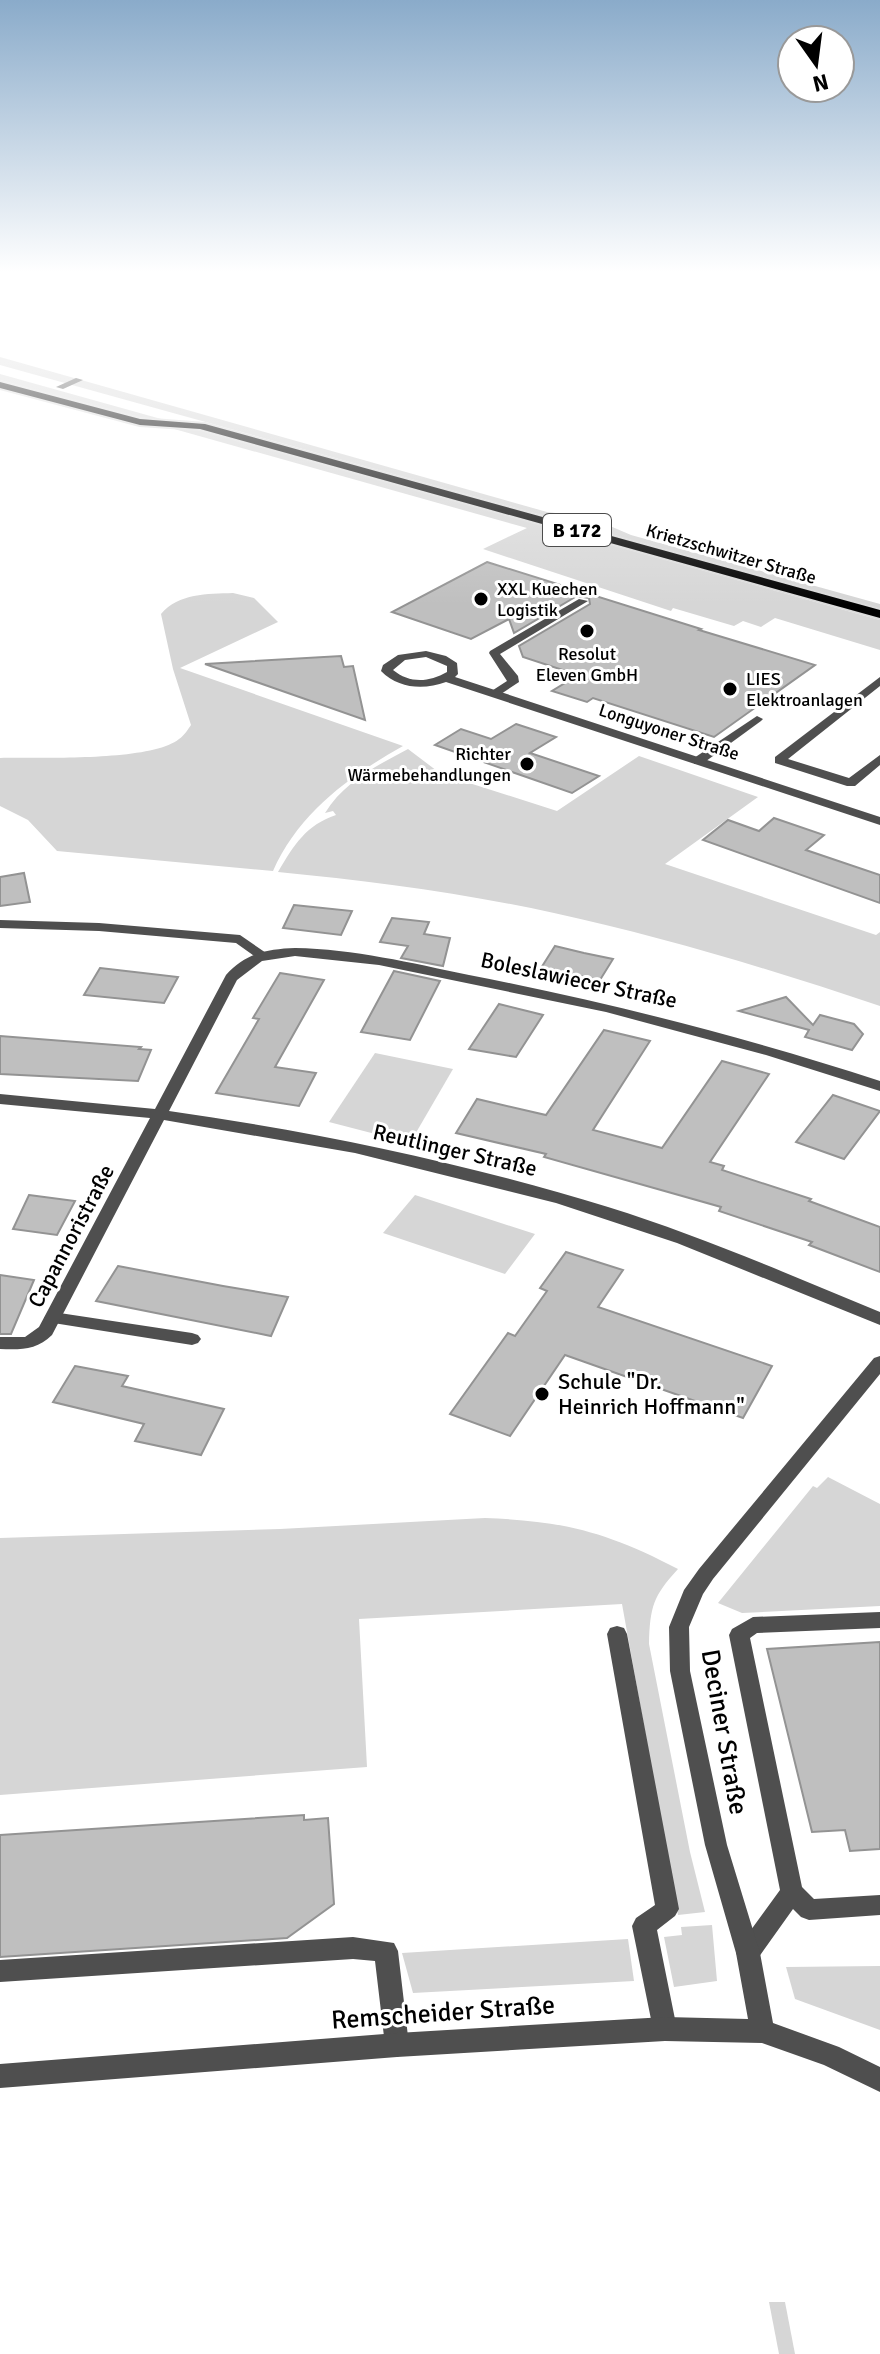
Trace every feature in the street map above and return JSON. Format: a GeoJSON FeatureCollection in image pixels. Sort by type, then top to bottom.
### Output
{"type":"FeatureCollection","features":[{"type":"Feature","properties":{"kind":"main road","name":"Krietzschwitzer Straße"},"geometry":{"type":"LineString","coordinates":[[0,385],[140,422],[201,426],[880,614]]}},
{"type":"Feature","properties":{"kind":"street"},"geometry":{"type":"LineString","coordinates":[[60,387],[66,385]]}},
{"type":"Feature","properties":{"kind":"street"},"geometry":{"type":"LineString","coordinates":[[494,694],[513,682],[512,676],[494,653],[583,601]]}},
{"type":"Feature","properties":{"kind":"street","name":"Longuyoner Straße"},"geometry":{"type":"LineString","coordinates":[[447,678],[452,674],[453,665],[434,655],[402,657],[387,667],[391,676],[407,682],[428,683],[447,678],[880,821]]}},
{"type":"Feature","properties":{"kind":"street"},"geometry":{"type":"LineString","coordinates":[[880,680],[779,760],[851,783],[880,759]]}},
{"type":"Feature","properties":{"kind":"street"},"geometry":{"type":"LineString","coordinates":[[698,761],[757,719]]}},
{"type":"Feature","properties":{"kind":"street"},"geometry":{"type":"LineString","coordinates":[[0,924],[99,927],[240,939],[262,955],[241,966],[231,978],[159,1116]]}},
{"type":"Feature","properties":{"kind":"street","name":"Boleslawiecer Straße"},"geometry":{"type":"LineString","coordinates":[[262,955],[304,952],[383,962],[593,1003],[715,1034],[880,1086]]}},
{"type":"Feature","properties":{"kind":"street","name":"Reutlinger Straße"},"geometry":{"type":"LineString","coordinates":[[0,1099],[159,1116],[305,1139],[563,1199],[738,1259],[880,1319]]}},
{"type":"Feature","properties":{"kind":"street","name":"Capannoristraße"},"geometry":{"type":"LineString","coordinates":[[0,1343],[24,1344],[39,1340],[159,1116]]}},
{"type":"Feature","properties":{"kind":"street"},"geometry":{"type":"LineString","coordinates":[[53,1318],[192,1339]]}},
{"type":"Feature","properties":{"kind":"street","name":"Deciner Straße"},"geometry":{"type":"LineString","coordinates":[[762,2031],[748,1953],[716,1845],[680,1671],[679,1627],[694,1590],[706,1574],[880,1362]]}},
{"type":"Feature","properties":{"kind":"street"},"geometry":{"type":"LineString","coordinates":[[880,1620],[753,1625],[739,1635],[792,1892],[809,1910],[880,1905]]}},
{"type":"Feature","properties":{"kind":"street"},"geometry":{"type":"LineString","coordinates":[[617,1634],[667,1909],[644,1926],[665,2029]]}},
{"type":"Feature","properties":{"kind":"street"},"geometry":{"type":"LineString","coordinates":[[748,1953],[792,1892]]}},
{"type":"Feature","properties":{"kind":"street"},"geometry":{"type":"LineString","coordinates":[[0,1971],[353,1948],[386,1951],[397,2045]]}},
{"type":"Feature","properties":{"kind":"street","name":"Remscheider Straße"},"geometry":{"type":"LineString","coordinates":[[0,2076],[397,2045],[665,2029],[762,2031],[830,2055],[880,2080]]}},
{"type":"Feature","properties":{"kind":"shaded area"},"geometry":{"type":"Polygon","coordinates":[[[17,385],[39,385],[880,620],[880,650],[775,618],[761,627],[743,621],[734,626],[673,608],[671,611],[483,549],[527,528],[17,385]]]}},
{"type":"Feature","properties":{"kind":"shaded area"},"geometry":{"type":"Polygon","coordinates":[[[72,385],[98,385],[547,512],[589,517],[631,535],[880,604],[880,609],[72,385]]]}},
{"type":"Feature","properties":{"kind":"shaded area"},"geometry":{"type":"Polygon","coordinates":[[[233,593],[254,598],[278,622],[180,668],[403,746],[363,770],[327,798],[297,831],[273,871],[57,851],[28,820],[0,806],[0,758],[120,755],[145,752],[181,738],[191,725],[173,669],[161,614],[185,598],[233,593]]]}},
{"type":"Feature","properties":{"kind":"shaded area"},"geometry":{"type":"Polygon","coordinates":[[[408,749],[441,774],[557,811],[639,756],[758,797],[665,864],[876,935],[880,932],[880,1006],[718,955],[554,913],[416,888],[278,872],[309,830],[336,815],[333,811],[325,813],[341,792],[408,749]]]}},
{"type":"Feature","properties":{"kind":"shaded area"},"geometry":{"type":"Polygon","coordinates":[[[375,1053],[453,1069],[410,1143],[329,1122],[375,1053]]]}},
{"type":"Feature","properties":{"kind":"shaded area"},"geometry":{"type":"Polygon","coordinates":[[[415,1195],[535,1234],[505,1274],[383,1233],[415,1195]]]}},
{"type":"Feature","properties":{"kind":"shaded area"},"geometry":{"type":"Polygon","coordinates":[[[828,1477],[880,1504],[880,1606],[742,1613],[718,1603],[813,1486],[817,1488],[828,1477]]]}},
{"type":"Feature","properties":{"kind":"shaded area"},"geometry":{"type":"Polygon","coordinates":[[[485,1518],[538,1522],[607,1537],[678,1569],[654,1603],[649,1644],[690,1852],[705,1912],[678,1915],[622,1604],[359,1619],[367,1767],[0,1795],[0,1538],[280,1529],[485,1518]]]}},
{"type":"Feature","properties":{"kind":"shaded area"},"geometry":{"type":"Polygon","coordinates":[[[712,1925],[717,1981],[674,1987],[664,1937],[682,1935],[681,1927],[712,1925]]]}},
{"type":"Feature","properties":{"kind":"shaded area"},"geometry":{"type":"Polygon","coordinates":[[[628,1939],[634,1981],[413,1993],[402,1953],[628,1939]]]}},
{"type":"Feature","properties":{"kind":"shaded area"},"geometry":{"type":"Polygon","coordinates":[[[880,1966],[880,2030],[795,1999],[786,1967],[880,1966]]]}},
{"type":"Feature","properties":{"kind":"shaded area"},"geometry":{"type":"Polygon","coordinates":[[[769,2302],[785,2302],[795,2354],[779,2354],[769,2302]]]}},
{"type":"Feature","properties":{"kind":"building"},"geometry":{"type":"Polygon","coordinates":[[[487,562],[815,665],[714,737],[593,698],[587,702],[552,691],[578,675],[523,657],[519,646],[590,604],[589,598],[577,596],[514,633],[509,619],[471,639],[392,612],[487,562]]]}},
{"type":"Feature","properties":{"kind":"building"},"geometry":{"type":"Polygon","coordinates":[[[341,656],[344,667],[353,666],[365,720],[205,664],[341,656]]]}},
{"type":"Feature","properties":{"kind":"building","name":"Richter Wärmebehandlungen"},"geometry":{"type":"Polygon","coordinates":[[[516,724],[556,737],[530,753],[599,776],[572,793],[435,745],[461,729],[491,739],[516,724]]]}},
{"type":"Feature","properties":{"kind":"building"},"geometry":{"type":"Polygon","coordinates":[[[774,818],[824,835],[806,850],[880,875],[880,903],[703,840],[728,820],[759,831],[774,818]]]}},
{"type":"Feature","properties":{"kind":"building"},"geometry":{"type":"Polygon","coordinates":[[[24,873],[30,902],[0,906],[0,877],[24,873]]]}},
{"type":"Feature","properties":{"kind":"building"},"geometry":{"type":"Polygon","coordinates":[[[294,905],[352,911],[341,935],[283,928],[294,905]]]}},
{"type":"Feature","properties":{"kind":"building"},"geometry":{"type":"Polygon","coordinates":[[[392,918],[429,922],[424,934],[450,938],[443,966],[401,958],[408,946],[380,942],[392,918]]]}},
{"type":"Feature","properties":{"kind":"building"},"geometry":{"type":"Polygon","coordinates":[[[555,946],[613,959],[600,980],[541,968],[555,946]]]}},
{"type":"Feature","properties":{"kind":"building"},"geometry":{"type":"Polygon","coordinates":[[[100,968],[178,977],[164,1003],[84,995],[100,968]]]}},
{"type":"Feature","properties":{"kind":"building"},"geometry":{"type":"Polygon","coordinates":[[[394,971],[440,981],[410,1040],[361,1032],[394,971]]]}},
{"type":"Feature","properties":{"kind":"building"},"geometry":{"type":"Polygon","coordinates":[[[280,973],[324,980],[275,1067],[316,1073],[299,1106],[216,1093],[259,1019],[253,1018],[280,973]]]}},
{"type":"Feature","properties":{"kind":"building"},"geometry":{"type":"Polygon","coordinates":[[[786,997],[813,1025],[820,1015],[854,1024],[863,1034],[852,1050],[805,1037],[809,1030],[739,1011],[786,997]]]}},
{"type":"Feature","properties":{"kind":"building"},"geometry":{"type":"Polygon","coordinates":[[[499,1004],[543,1015],[516,1057],[469,1049],[499,1004]]]}},
{"type":"Feature","properties":{"kind":"building"},"geometry":{"type":"Polygon","coordinates":[[[604,1030],[650,1041],[593,1130],[662,1148],[722,1061],[769,1074],[710,1162],[724,1166],[722,1170],[811,1199],[809,1201],[880,1227],[880,1272],[809,1245],[812,1242],[719,1211],[721,1207],[544,1157],[546,1154],[456,1133],[477,1099],[546,1115],[604,1030]]]}},
{"type":"Feature","properties":{"kind":"building"},"geometry":{"type":"Polygon","coordinates":[[[0,1036],[151,1050],[138,1081],[0,1074],[0,1036]]]}},
{"type":"Feature","properties":{"kind":"building"},"geometry":{"type":"Polygon","coordinates":[[[833,1095],[880,1111],[844,1159],[796,1142],[833,1095]]]}},
{"type":"Feature","properties":{"kind":"building"},"geometry":{"type":"Polygon","coordinates":[[[29,1195],[75,1201],[57,1235],[13,1229],[29,1195]]]}},
{"type":"Feature","properties":{"kind":"building"},"geometry":{"type":"Polygon","coordinates":[[[566,1252],[623,1270],[598,1307],[772,1366],[743,1418],[565,1355],[510,1436],[450,1414],[508,1333],[515,1336],[547,1291],[540,1288],[566,1252]]]}},
{"type":"Feature","properties":{"kind":"building"},"geometry":{"type":"Polygon","coordinates":[[[118,1266],[288,1297],[271,1336],[96,1301],[118,1266]]]}},
{"type":"Feature","properties":{"kind":"building"},"geometry":{"type":"Polygon","coordinates":[[[0,1275],[34,1280],[11,1334],[0,1334],[0,1275]]]}},
{"type":"Feature","properties":{"kind":"building"},"geometry":{"type":"Polygon","coordinates":[[[75,1366],[128,1376],[122,1386],[224,1409],[201,1455],[135,1441],[144,1424],[53,1402],[75,1366]]]}},
{"type":"Feature","properties":{"kind":"building"},"geometry":{"type":"Polygon","coordinates":[[[880,1642],[880,1849],[850,1851],[845,1830],[812,1832],[767,1649],[880,1642]]]}},
{"type":"Feature","properties":{"kind":"building"},"geometry":{"type":"Polygon","coordinates":[[[304,1815],[304,1820],[328,1818],[334,1904],[287,1938],[0,1957],[0,1835],[304,1815]]]}},
{"type":"Feature","properties":{"kind":"place","name":"XXL Kuechen Logistik"},"geometry":{"type":"Point","coordinates":[481,599]}},
{"type":"Feature","properties":{"kind":"place","name":"Resolut Eleven GmbH"},"geometry":{"type":"Point","coordinates":[587,631]}},
{"type":"Feature","properties":{"kind":"place","name":"LIES Elektroanlagen"},"geometry":{"type":"Point","coordinates":[730,689]}},
{"type":"Feature","properties":{"kind":"place","name":"Richter Wärmebehandlungen"},"geometry":{"type":"Point","coordinates":[527,764]}},
{"type":"Feature","properties":{"kind":"place","name":"Schule \"Dr. Heinrich Hoffmann\""},"geometry":{"type":"Point","coordinates":[542,1394]}}]}
